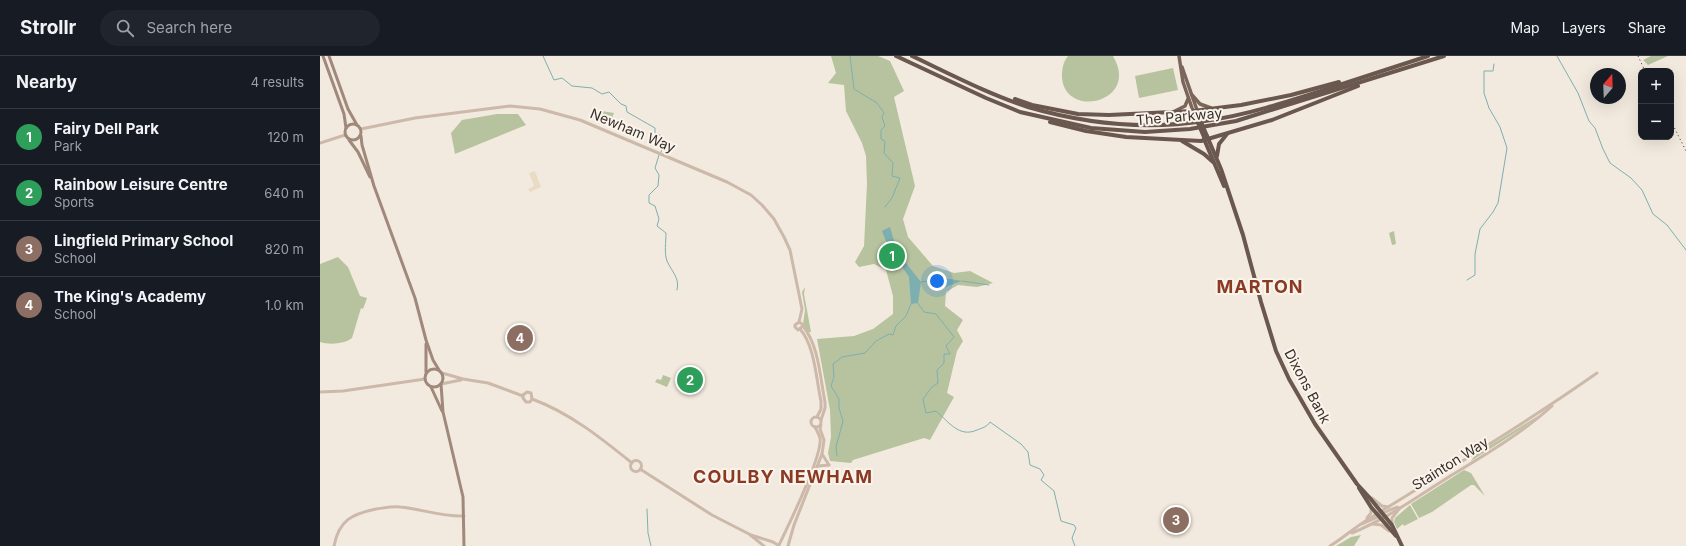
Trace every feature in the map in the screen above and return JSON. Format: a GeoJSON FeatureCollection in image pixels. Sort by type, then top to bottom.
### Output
{"type":"FeatureCollection","features":[{"type":"Feature","properties":{"kind":"highway","name":"The Parkway"},"geometry":{"type":"LineString","coordinates":[[896,56],[986,98],[1025,113],[1072,124],[1106,129],[1145,132],[1190,129],[1223,124],[1260,115],[1444,56]]}},
{"type":"Feature","properties":{"kind":"highway","name":"The Parkway"},"geometry":{"type":"LineString","coordinates":[[912,56],[1027,106],[1082,120],[1134,125],[1205,121],[1242,114],[1428,56]]}},
{"type":"Feature","properties":{"kind":"highway"},"geometry":{"type":"LineString","coordinates":[[992,92],[1032,105],[1078,114],[1109,115],[1195,110],[1241,105],[1291,95],[1363,77]]}},
{"type":"Feature","properties":{"kind":"highway"},"geometry":{"type":"LineString","coordinates":[[1025,113],[1049,122],[1126,137],[1180,140],[1206,138],[1228,134],[1272,120],[1356,87],[1369,80]]}},
{"type":"Feature","properties":{"kind":"highway"},"geometry":{"type":"LineString","coordinates":[[1195,110],[1214,163]]}},
{"type":"Feature","properties":{"kind":"highway"},"geometry":{"type":"LineString","coordinates":[[1219,169],[1217,158],[1219,144],[1228,134]]}},
{"type":"Feature","properties":{"kind":"highway"},"geometry":{"type":"LineString","coordinates":[[1206,138],[1217,158]]}},
{"type":"Feature","properties":{"kind":"highway"},"geometry":{"type":"LineString","coordinates":[[1180,140],[1204,154],[1219,169]]}},
{"type":"Feature","properties":{"kind":"highway","name":"Dixons Bank"},"geometry":{"type":"LineString","coordinates":[[1219,169],[1243,235],[1276,351],[1293,388],[1371,507],[1392,525],[1402,546]]}},
{"type":"Feature","properties":{"kind":"highway","name":"Dixons Bank"},"geometry":{"type":"LineString","coordinates":[[1357,484],[1370,497],[1400,542]]}},
{"type":"Feature","properties":{"kind":"main road"},"geometry":{"type":"LineString","coordinates":[[323,56],[344,114],[346,128],[345,135],[358,152],[374,186]]}},
{"type":"Feature","properties":{"kind":"main road"},"geometry":{"type":"LineString","coordinates":[[329,56],[348,109],[361,129],[362,145],[374,186],[415,298],[433,360],[442,373],[443,380],[441,384],[443,412],[463,497],[464,546]]}},
{"type":"Feature","properties":{"kind":"main road"},"geometry":{"type":"LineString","coordinates":[[1179,56],[1181,75],[1188,99],[1195,110]]}},
{"type":"Feature","properties":{"kind":"main road"},"geometry":{"type":"LineString","coordinates":[[1180,63],[1195,110]]}},
{"type":"Feature","properties":{"kind":"main road"},"geometry":{"type":"LineString","coordinates":[[1190,92],[1200,104],[1211,108]]}},
{"type":"Feature","properties":{"kind":"main road"},"geometry":{"type":"LineString","coordinates":[[1174,111],[1185,106],[1188,99]]}},
{"type":"Feature","properties":{"kind":"main road"},"geometry":{"type":"LineString","coordinates":[[346,128],[350,124],[357,125]]}},
{"type":"Feature","properties":{"kind":"main road"},"geometry":{"type":"LineString","coordinates":[[349,140],[357,140],[361,136]]}},
{"type":"Feature","properties":{"kind":"main road"},"geometry":{"type":"LineString","coordinates":[[426,340],[425,379],[443,412]]}},
{"type":"Feature","properties":{"kind":"main road"},"geometry":{"type":"LineString","coordinates":[[426,373],[432,369],[439,370]]}},
{"type":"Feature","properties":{"kind":"main road"},"geometry":{"type":"LineString","coordinates":[[430,386],[434,387],[441,384]]}},
{"type":"Feature","properties":{"kind":"street","name":"Newham Way"},"geometry":{"type":"LineString","coordinates":[[361,129],[428,116],[502,107],[525,107],[554,112],[580,120],[656,151],[739,188],[755,198],[774,219],[790,250],[802,309],[799,322],[795,326],[806,336],[810,347],[821,401],[821,410],[817,417],[811,422],[815,427],[820,440],[817,456],[794,516],[778,545]]}},
{"type":"Feature","properties":{"kind":"street"},"geometry":{"type":"LineString","coordinates":[[320,143],[345,135]]}},
{"type":"Feature","properties":{"kind":"street"},"geometry":{"type":"LineString","coordinates":[[788,546],[818,466],[824,440],[820,429],[825,402],[814,345],[808,333],[799,322]]}},
{"type":"Feature","properties":{"kind":"street"},"geometry":{"type":"LineString","coordinates":[[800,329],[803,326]]}},
{"type":"Feature","properties":{"kind":"street"},"geometry":{"type":"LineString","coordinates":[[442,373],[488,384],[523,396],[526,402],[530,402],[532,399]]}},
{"type":"Feature","properties":{"kind":"street","name":"Stainton Way"},"geometry":{"type":"LineString","coordinates":[[1348,534],[1372,524],[1389,507],[1557,401],[1597,373]]}},
{"type":"Feature","properties":{"kind":"street"},"geometry":{"type":"LineString","coordinates":[[320,392],[343,391],[425,379]]}},
{"type":"Feature","properties":{"kind":"street"},"geometry":{"type":"LineString","coordinates":[[441,384],[463,379]]}},
{"type":"Feature","properties":{"kind":"street"},"geometry":{"type":"LineString","coordinates":[[523,396],[525,393],[529,392],[532,395],[532,399]]}},
{"type":"Feature","properties":{"kind":"street"},"geometry":{"type":"LineString","coordinates":[[532,399],[548,405],[583,425],[632,463]]}},
{"type":"Feature","properties":{"kind":"street","name":"Stainton Way"},"geometry":{"type":"LineString","coordinates":[[1330,546],[1364,521],[1397,507],[1399,508],[1517,433],[1538,419],[1557,401]]}},
{"type":"Feature","properties":{"kind":"street"},"geometry":{"type":"LineString","coordinates":[[817,417],[821,420]]}},
{"type":"Feature","properties":{"kind":"street"},"geometry":{"type":"LineString","coordinates":[[815,427],[821,425]]}},
{"type":"Feature","properties":{"kind":"street"},"geometry":{"type":"LineString","coordinates":[[818,466],[829,465],[822,454]]}},
{"type":"Feature","properties":{"kind":"street"},"geometry":{"type":"LineString","coordinates":[[632,463],[636,461],[639,462],[641,465],[640,469]]}},
{"type":"Feature","properties":{"kind":"street"},"geometry":{"type":"LineString","coordinates":[[632,463],[631,468],[634,471],[640,469]]}},
{"type":"Feature","properties":{"kind":"street"},"geometry":{"type":"LineString","coordinates":[[640,469],[712,515],[749,534],[784,546]]}},
{"type":"Feature","properties":{"kind":"street"},"geometry":{"type":"LineString","coordinates":[[1370,497],[1382,506],[1389,507]]}},
{"type":"Feature","properties":{"kind":"street"},"geometry":{"type":"LineString","coordinates":[[334,546],[336,536],[343,524],[355,515],[363,512],[395,506],[452,516],[464,516]]}},
{"type":"Feature","properties":{"kind":"street"},"geometry":{"type":"LineString","coordinates":[[1364,521],[1371,513],[1371,507]]}},
{"type":"Feature","properties":{"kind":"street"},"geometry":{"type":"LineString","coordinates":[[1392,525],[1392,518],[1399,508]]}},
{"type":"Feature","properties":{"kind":"street"},"geometry":{"type":"LineString","coordinates":[[1361,524],[1367,523],[1381,515]]}},
{"type":"Feature","properties":{"kind":"street"},"geometry":{"type":"LineString","coordinates":[[1372,524],[1381,524],[1400,542]]}},
{"type":"Feature","properties":{"kind":"street"},"geometry":{"type":"LineString","coordinates":[[749,534],[764,546]]}},
{"type":"Feature","properties":{"kind":"green space"},"geometry":{"type":"Polygon","coordinates":[[[831,56],[878,56],[890,61],[904,91],[894,97],[915,186],[903,219],[908,237],[933,266],[954,273],[970,271],[993,283],[977,287],[958,285],[946,292],[945,306],[963,320],[957,330],[963,341],[957,351],[947,393],[954,397],[930,440],[924,438],[853,460],[851,463],[830,461],[828,453],[831,437],[830,410],[817,339],[854,336],[873,329],[893,314],[893,296],[886,270],[874,264],[859,267],[855,262],[864,246],[867,184],[866,156],[862,143],[846,111],[844,85],[828,83],[836,73],[831,56]]]}},
{"type":"Feature","properties":{"kind":"green space"},"geometry":{"type":"Polygon","coordinates":[[[1068,56],[1113,56],[1119,72],[1117,85],[1109,95],[1098,100],[1086,101],[1074,98],[1066,90],[1062,76],[1063,66],[1068,56]]]}},
{"type":"Feature","properties":{"kind":"green space"},"geometry":{"type":"Polygon","coordinates":[[[1651,56],[1668,56],[1648,65],[1643,60],[1651,56]]]}},
{"type":"Feature","properties":{"kind":"green space"},"geometry":{"type":"Polygon","coordinates":[[[1173,68],[1178,90],[1139,98],[1135,76],[1173,68]]]}},
{"type":"Feature","properties":{"kind":"green space"},"geometry":{"type":"Polygon","coordinates":[[[602,111],[614,113],[611,120],[600,117],[602,111]]]}},
{"type":"Feature","properties":{"kind":"green space"},"geometry":{"type":"Polygon","coordinates":[[[497,114],[518,114],[526,125],[455,154],[451,133],[462,120],[497,114]]]}},
{"type":"Feature","properties":{"kind":"green space"},"geometry":{"type":"Polygon","coordinates":[[[1394,231],[1396,244],[1392,245],[1389,233],[1394,231]]]}},
{"type":"Feature","properties":{"kind":"green space"},"geometry":{"type":"Polygon","coordinates":[[[338,257],[348,267],[360,296],[367,298],[363,309],[361,308],[352,338],[341,343],[332,344],[320,342],[320,264],[338,257]]]}},
{"type":"Feature","properties":{"kind":"green space"},"geometry":{"type":"Polygon","coordinates":[[[805,287],[804,294],[811,332],[808,332],[803,324],[805,310],[802,292],[805,287]]]}},
{"type":"Feature","properties":{"kind":"green space"},"geometry":{"type":"Polygon","coordinates":[[[663,375],[671,378],[667,387],[655,382],[657,379],[661,380],[663,375]]]}},
{"type":"Feature","properties":{"kind":"green space"},"geometry":{"type":"Polygon","coordinates":[[[1541,414],[1521,429],[1471,461],[1475,455],[1541,414]]]}},
{"type":"Feature","properties":{"kind":"green space"},"geometry":{"type":"Polygon","coordinates":[[[1464,470],[1471,473],[1485,496],[1474,485],[1471,485],[1432,512],[1419,518],[1411,504],[1464,470]]]}},
{"type":"Feature","properties":{"kind":"green space"},"geometry":{"type":"Polygon","coordinates":[[[1410,505],[1418,519],[1404,526],[1403,524],[1397,529],[1394,522],[1395,518],[1410,505]]]}},
{"type":"Feature","properties":{"kind":"green space"},"geometry":{"type":"Polygon","coordinates":[[[1361,535],[1354,546],[1336,546],[1351,537],[1361,535]]]}},
{"type":"Feature","properties":{"kind":"shaded area"},"geometry":{"type":"Polygon","coordinates":[[[535,171],[541,187],[530,192],[528,189],[534,186],[529,173],[535,171]]]}},
{"type":"Feature","properties":{"kind":"water"},"geometry":{"type":"Polygon","coordinates":[[[890,227],[894,241],[905,249],[902,258],[921,282],[918,303],[911,304],[909,277],[887,244],[882,231],[890,227]]]}},
{"type":"Feature","properties":{"kind":"water"},"geometry":{"type":"Polygon","coordinates":[[[944,278],[962,281],[940,289],[934,284],[944,278]]]}},
{"type":"Feature","properties":{"kind":"waterway"},"geometry":{"type":"LineString","coordinates":[[543,56],[554,80],[562,78],[572,86],[592,88],[602,94],[609,92],[621,104],[626,106],[627,112],[655,128],[655,133],[660,135],[664,144],[661,152]]}},
{"type":"Feature","properties":{"kind":"waterway"},"geometry":{"type":"LineString","coordinates":[[850,56],[854,89],[877,103],[884,113],[882,117],[885,126],[881,130],[881,139],[885,141],[884,153],[893,163],[892,176],[900,178],[892,198],[885,207]]}},
{"type":"Feature","properties":{"kind":"waterway"},"geometry":{"type":"LineString","coordinates":[[1557,56],[1578,93],[1589,121],[1595,128],[1610,163],[1631,178],[1642,190],[1653,214],[1667,225],[1686,250]]}},
{"type":"Feature","properties":{"kind":"waterway"},"geometry":{"type":"LineString","coordinates":[[1467,280],[1475,275],[1475,254],[1480,229],[1498,203],[1507,148],[1500,127],[1489,108],[1484,93],[1484,71],[1493,71],[1494,64]]}},
{"type":"Feature","properties":{"kind":"waterway"},"geometry":{"type":"LineString","coordinates":[[659,155],[655,168],[659,175],[658,186],[649,195],[649,203],[655,206],[659,219],[657,226],[666,233],[666,258],[676,278],[678,286],[677,290]]}},
{"type":"Feature","properties":{"kind":"waterway"},"geometry":{"type":"LineString","coordinates":[[921,282],[928,281],[934,284]]}},
{"type":"Feature","properties":{"kind":"waterway"},"geometry":{"type":"LineString","coordinates":[[962,281],[989,285]]}},
{"type":"Feature","properties":{"kind":"waterway"},"geometry":{"type":"LineString","coordinates":[[917,302],[924,312],[936,314],[954,337],[946,346],[950,354],[944,354],[944,363],[937,370],[938,383],[932,387],[923,399],[926,413],[936,411],[955,428],[965,432],[971,432],[983,428],[990,422],[1021,444],[1028,452],[1030,465],[1040,469],[1044,475],[1041,480],[1054,491],[1061,521],[1074,525],[1076,528],[1072,538],[1075,546]]}},
{"type":"Feature","properties":{"kind":"waterway"},"geometry":{"type":"LineString","coordinates":[[837,456],[836,447],[843,421],[839,408],[839,399],[831,386],[834,377],[833,364],[842,357],[865,353],[876,341],[889,334],[893,335],[896,326],[906,316],[911,304]]}},
{"type":"Feature","properties":{"kind":"waterway"},"geometry":{"type":"LineString","coordinates":[[647,509],[648,533],[651,546]]}},
{"type":"Feature","properties":{"kind":"railway"},"geometry":{"type":"LineString","coordinates":[[1638,56],[1644,68]]}},
{"type":"Feature","properties":{"kind":"railway"},"geometry":{"type":"LineString","coordinates":[[1674,127],[1686,151]]}},
{"type":"Feature","properties":{"kind":"place","name":"Fairy Dell Park"},"geometry":{"type":"Point","coordinates":[892,256]}},
{"type":"Feature","properties":{"kind":"place","name":"The King's Academy"},"geometry":{"type":"Point","coordinates":[520,338]}},
{"type":"Feature","properties":{"kind":"place","name":"Rainbow Leisure Centre"},"geometry":{"type":"Point","coordinates":[690,380]}},
{"type":"Feature","properties":{"kind":"place","name":"Lingfield Primary School"},"geometry":{"type":"Point","coordinates":[1176,520]}},
{"type":"Feature","properties":{"kind":"district","name":"MARTON"},"geometry":{"type":"Point","coordinates":[1260,286]}},
{"type":"Feature","properties":{"kind":"district","name":"COULBY NEWHAM"},"geometry":{"type":"Point","coordinates":[783,476]}}]}
